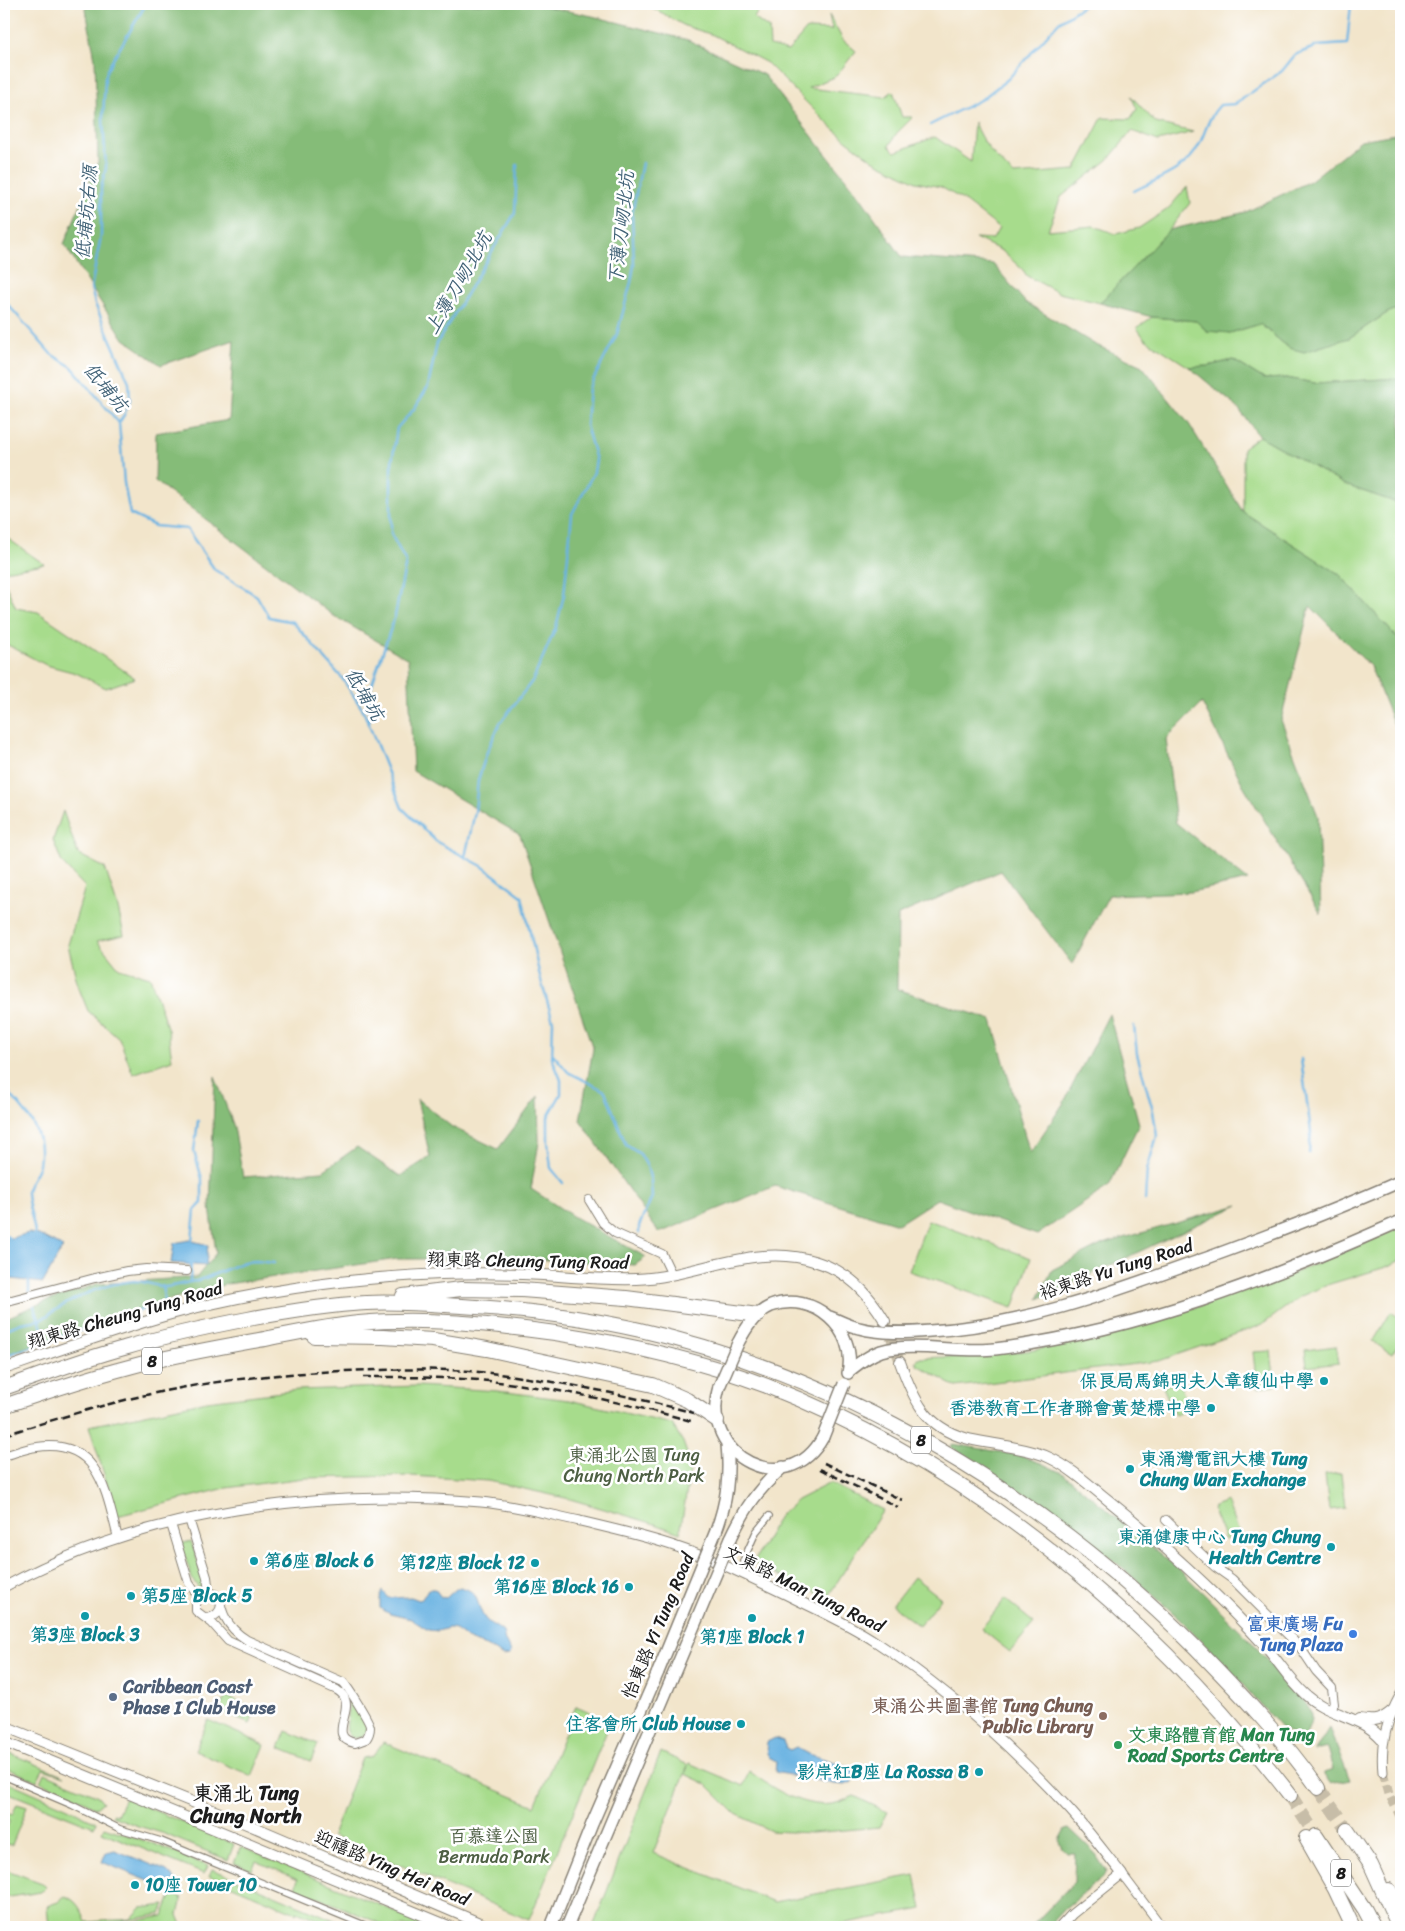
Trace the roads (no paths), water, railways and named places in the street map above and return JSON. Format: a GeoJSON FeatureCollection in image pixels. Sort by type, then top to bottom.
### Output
{"type":"FeatureCollection","features":[{"type":"Feature","properties":{"kind":"highway"},"geometry":{"type":"LineString","coordinates":[[364,1303],[462,1289],[485,1289],[626,1298],[758,1315]]}},
{"type":"Feature","properties":{"kind":"highway","name":"8"},"geometry":{"type":"LineString","coordinates":[[4,1388],[104,1354],[182,1332],[293,1311],[364,1303],[418,1304],[505,1310],[578,1319],[637,1329],[693,1344],[746,1361],[813,1387],[864,1410],[930,1446],[1014,1496],[1068,1535],[1114,1572],[1165,1618],[1210,1662],[1298,1760],[1318,1788]]}},
{"type":"Feature","properties":{"kind":"highway","name":"8"},"geometry":{"type":"LineString","coordinates":[[4,1406],[130,1366],[214,1348],[344,1325],[395,1321],[451,1322],[506,1327],[604,1341],[662,1353],[740,1377],[806,1402],[851,1424],[931,1468],[1005,1516],[1100,1591],[1151,1638],[1193,1680],[1260,1758],[1286,1795]]}},
{"type":"Feature","properties":{"kind":"highway"},"geometry":{"type":"LineString","coordinates":[[280,1336],[408,1339],[449,1342],[487,1349],[653,1385],[687,1400],[717,1420]]}},
{"type":"Feature","properties":{"kind":"highway","name":"8"},"geometry":{"type":"LineString","coordinates":[[1347,1830],[1371,1865],[1399,1927]]}},
{"type":"Feature","properties":{"kind":"highway","name":"8"},"geometry":{"type":"LineString","coordinates":[[1353,1927],[1311,1837],[1365,1910],[1374,1927]]}},
{"type":"Feature","properties":{"kind":"highway"},"geometry":{"type":"LineString","coordinates":[[1371,1865],[1401,1908]]}},
{"type":"Feature","properties":{"kind":"main road","name":"裕東路 Yu Tung Road"},"geometry":{"type":"LineString","coordinates":[[830,1317],[857,1328],[898,1332],[949,1330],[1002,1322],[1131,1286],[1295,1226],[1401,1181]]}},
{"type":"Feature","properties":{"kind":"main road"},"geometry":{"type":"LineString","coordinates":[[849,1371],[873,1355],[891,1349],[993,1349],[1075,1336],[1121,1325],[1215,1297],[1320,1257],[1401,1221]]}},
{"type":"Feature","properties":{"kind":"main road","name":"翔東路 Cheung Tung Road"},"geometry":{"type":"LineString","coordinates":[[4,1369],[105,1334],[172,1314],[259,1294],[314,1285],[374,1278],[442,1274],[542,1275],[616,1280],[657,1278],[747,1257],[784,1254],[802,1256],[831,1266],[849,1277],[864,1290],[885,1321]]}},
{"type":"Feature","properties":{"kind":"main road"},"geometry":{"type":"LineString","coordinates":[[793,1303],[813,1307],[830,1317],[841,1330],[850,1354],[849,1371],[823,1437],[811,1453],[798,1462],[783,1467],[766,1468],[742,1458],[728,1444],[717,1420],[716,1402],[719,1387],[738,1343],[750,1323],[758,1315],[772,1306],[793,1303]]}},
{"type":"Feature","properties":{"kind":"main road"},"geometry":{"type":"LineString","coordinates":[[900,1362],[909,1387],[919,1406],[931,1420],[957,1436],[1032,1451],[1060,1463],[1135,1522],[1191,1571],[1265,1646],[1302,1692],[1317,1704],[1374,1730],[1383,1740]]}},
{"type":"Feature","properties":{"kind":"main road","name":"怡東路 Yi Tung Road"},"geometry":{"type":"LineString","coordinates":[[551,1927],[592,1824],[658,1672],[716,1531],[728,1484],[728,1444]]}},
{"type":"Feature","properties":{"kind":"main road","name":"怡東路 Yi Tung Road"},"geometry":{"type":"LineString","coordinates":[[567,1927],[742,1514],[754,1495],[783,1467]]}},
{"type":"Feature","properties":{"kind":"main road"},"geometry":{"type":"LineString","coordinates":[[1349,1718],[1375,1721],[1392,1711]]}},
{"type":"Feature","properties":{"kind":"main road","name":"迎禧路 Ying Hei Road"},"geometry":{"type":"LineString","coordinates":[[4,1726],[247,1824],[489,1927]]}},
{"type":"Feature","properties":{"kind":"main road","name":"迎禧路 Ying Hei Road"},"geometry":{"type":"LineString","coordinates":[[4,1742],[452,1927]]}},
{"type":"Feature","properties":{"kind":"street"},"geometry":{"type":"LineString","coordinates":[[589,1200],[603,1223],[615,1232],[662,1254],[672,1275]]}},
{"type":"Feature","properties":{"kind":"street"},"geometry":{"type":"LineString","coordinates":[[4,1302],[127,1271],[146,1269],[187,1271]]}},
{"type":"Feature","properties":{"kind":"street"},"geometry":{"type":"LineString","coordinates":[[4,1456],[35,1447],[47,1446],[71,1448],[83,1455],[90,1461],[101,1481],[118,1538]]}},
{"type":"Feature","properties":{"kind":"street","name":"文東路 Man Tung Road"},"geometry":{"type":"LineString","coordinates":[[4,1587],[61,1558],[118,1538],[190,1519],[242,1509],[330,1500],[384,1498],[482,1502],[538,1511],[678,1547],[763,1583],[846,1624],[874,1640],[925,1676],[1017,1754],[1072,1812],[1162,1927]]}},
{"type":"Feature","properties":{"kind":"street"},"geometry":{"type":"LineString","coordinates":[[743,1561],[756,1532],[768,1516]]}},
{"type":"Feature","properties":{"kind":"street"},"geometry":{"type":"LineString","coordinates":[[190,1519],[207,1577],[209,1592]]}},
{"type":"Feature","properties":{"kind":"street"},"geometry":{"type":"LineString","coordinates":[[1166,1520],[1215,1567],[1232,1579],[1300,1647],[1332,1688],[1334,1704],[1327,1709]]}},
{"type":"Feature","properties":{"kind":"street"},"geometry":{"type":"LineString","coordinates":[[171,1524],[190,1583],[198,1596]]}},
{"type":"Feature","properties":{"kind":"street"},"geometry":{"type":"LineString","coordinates":[[205,1592],[216,1595],[221,1604],[223,1615],[236,1633],[246,1640],[344,1682],[369,1723],[370,1730],[366,1739],[355,1743],[343,1736],[341,1727],[346,1705],[345,1697],[337,1690],[228,1642],[207,1618],[196,1612],[194,1604],[198,1596],[205,1592]]}},
{"type":"Feature","properties":{"kind":"street"},"geometry":{"type":"LineString","coordinates":[[207,1618],[215,1616],[221,1604]]}},
{"type":"Feature","properties":{"kind":"street"},"geometry":{"type":"LineString","coordinates":[[1383,1772],[1383,1740],[1392,1711],[1401,1694]]}},
{"type":"Feature","properties":{"kind":"street"},"geometry":{"type":"LineString","coordinates":[[4,1776],[72,1805],[120,1829],[161,1841],[369,1927]]}},
{"type":"Feature","properties":{"kind":"street"},"geometry":{"type":"LineString","coordinates":[[1060,1927],[1072,1914],[1122,1874]]}},
{"type":"Feature","properties":{"kind":"water"},"geometry":{"type":"Polygon","coordinates":[[[29,1233],[39,1235],[63,1247],[43,1283],[4,1278],[4,1240],[29,1233]]]}},
{"type":"Feature","properties":{"kind":"water"},"geometry":{"type":"Polygon","coordinates":[[[189,1240],[208,1245],[206,1266],[171,1263],[174,1243],[189,1240]]]}},
{"type":"Feature","properties":{"kind":"water"},"geometry":{"type":"Polygon","coordinates":[[[460,1587],[467,1589],[474,1595],[486,1619],[490,1624],[503,1632],[511,1652],[510,1655],[503,1656],[486,1646],[471,1641],[453,1628],[438,1631],[428,1630],[411,1619],[390,1614],[380,1608],[380,1599],[383,1591],[389,1598],[411,1597],[419,1600],[422,1599],[428,1589],[435,1589],[441,1597],[446,1598],[460,1587]]]}},
{"type":"Feature","properties":{"kind":"water"},"geometry":{"type":"Polygon","coordinates":[[[775,1738],[783,1741],[786,1748],[790,1750],[796,1747],[809,1754],[850,1767],[855,1774],[852,1782],[845,1785],[834,1784],[775,1772],[776,1762],[767,1754],[766,1748],[767,1742],[775,1738]]]}},
{"type":"Feature","properties":{"kind":"water"},"geometry":{"type":"Polygon","coordinates":[[[115,1850],[167,1871],[175,1879],[174,1882],[161,1886],[102,1862],[106,1852],[115,1850]]]}},
{"type":"Feature","properties":{"kind":"waterway","name":"低埔坑右源"},"geometry":{"type":"LineString","coordinates":[[119,423],[130,401],[129,382],[95,304],[91,288],[101,236],[101,188],[106,168],[103,119],[105,78],[108,68],[146,4]]}},
{"type":"Feature","properties":{"kind":"waterway"},"geometry":{"type":"LineString","coordinates":[[930,125],[982,99],[1008,79],[1059,22],[1086,4]]}},
{"type":"Feature","properties":{"kind":"waterway"},"geometry":{"type":"LineString","coordinates":[[1134,191],[1171,173],[1187,161],[1194,154],[1210,120],[1220,105],[1235,104],[1282,71],[1295,55],[1317,46],[1347,44],[1351,4]]}},
{"type":"Feature","properties":{"kind":"waterway","name":"下薄刀屻北坑"},"geometry":{"type":"LineString","coordinates":[[465,857],[475,812],[478,780],[487,752],[500,723],[533,680],[556,627],[564,595],[572,514],[594,472],[596,460],[586,425],[589,388],[617,334],[631,282],[634,265],[632,214],[642,163]]}},
{"type":"Feature","properties":{"kind":"waterway","name":"上薄刀屻北坑"},"geometry":{"type":"LineString","coordinates":[[369,726],[371,687],[395,616],[406,562],[391,534],[391,469],[397,428],[414,409],[428,387],[437,343],[515,213],[517,165]]}},
{"type":"Feature","properties":{"kind":"waterway","name":"低埔坑"},"geometry":{"type":"LineString","coordinates":[[4,300],[51,354],[72,367],[119,423],[124,483],[130,514],[155,526],[187,529],[215,570],[257,596],[269,617],[293,622],[342,678],[363,710],[402,808],[437,842],[482,866],[522,896],[540,977],[553,1021],[552,1058],[561,1080],[561,1094],[548,1117],[548,1142],[551,1168],[563,1183]]}},
{"type":"Feature","properties":{"kind":"waterway"},"geometry":{"type":"LineString","coordinates":[[1134,1026],[1137,1054],[1153,1111],[1157,1136],[1147,1170],[1145,1200]]}},
{"type":"Feature","properties":{"kind":"waterway"},"geometry":{"type":"LineString","coordinates":[[553,1054],[568,1072],[605,1091],[626,1145],[640,1154],[647,1166],[651,1181],[652,1197],[639,1226],[639,1233]]}},
{"type":"Feature","properties":{"kind":"waterway"},"geometry":{"type":"LineString","coordinates":[[1301,1059],[1311,1132],[1309,1153]]}},
{"type":"Feature","properties":{"kind":"waterway"},"geometry":{"type":"LineString","coordinates":[[9,1093],[23,1109],[33,1125],[40,1143],[39,1164],[27,1192],[35,1234]]}},
{"type":"Feature","properties":{"kind":"waterway"},"geometry":{"type":"LineString","coordinates":[[192,1240],[195,1210],[202,1203],[202,1179],[194,1151],[198,1121]]}},
{"type":"Feature","properties":{"kind":"waterway"},"geometry":{"type":"LineString","coordinates":[[4,1234],[9,1238]]}},
{"type":"Feature","properties":{"kind":"waterway"},"geometry":{"type":"LineString","coordinates":[[39,1321],[72,1300],[108,1286],[134,1281],[168,1287],[198,1281],[244,1262],[274,1263]]}},
{"type":"Feature","properties":{"kind":"waterway"},"geometry":{"type":"LineString","coordinates":[[190,1281],[191,1265]]}},
{"type":"Feature","properties":{"kind":"waterway"},"geometry":{"type":"LineString","coordinates":[[29,1281],[29,1292]]}},
{"type":"Feature","properties":{"kind":"waterway"},"geometry":{"type":"LineString","coordinates":[[4,1356],[165,1302],[162,1286]]}},
{"type":"Feature","properties":{"kind":"waterway"},"geometry":{"type":"LineString","coordinates":[[34,1306],[47,1342]]}},
{"type":"Feature","properties":{"kind":"waterway"},"geometry":{"type":"LineString","coordinates":[[4,1330],[21,1323],[39,1320]]}},
{"type":"Feature","properties":{"kind":"tunnel"},"geometry":{"type":"LineString","coordinates":[[885,1321],[900,1362]]}},
{"type":"Feature","properties":{"kind":"tunnel"},"geometry":{"type":"LineString","coordinates":[[1383,1772],[1389,1794],[1401,1818]]}},
{"type":"Feature","properties":{"kind":"tunnel"},"geometry":{"type":"LineString","coordinates":[[1318,1788],[1347,1830]]}},
{"type":"Feature","properties":{"kind":"tunnel"},"geometry":{"type":"LineString","coordinates":[[1290,1795],[1316,1836]]}},
{"type":"Feature","properties":{"kind":"railway"},"geometry":{"type":"LineString","coordinates":[[4,1435],[140,1396],[215,1382],[298,1373],[409,1369],[490,1373],[542,1380],[644,1400],[694,1413]]}},
{"type":"Feature","properties":{"kind":"railway"},"geometry":{"type":"LineString","coordinates":[[363,1377],[458,1379],[514,1384],[591,1397],[691,1421]]}},
{"type":"Feature","properties":{"kind":"railway"},"geometry":{"type":"LineString","coordinates":[[824,1463],[902,1500]]}},
{"type":"Feature","properties":{"kind":"railway"},"geometry":{"type":"LineString","coordinates":[[820,1469],[898,1507]]}},
{"type":"Feature","properties":{"kind":"place","name":"保良局馬錦明夫人章馥仙中學"},"geometry":{"type":"Point","coordinates":[1324,1381]}},
{"type":"Feature","properties":{"kind":"place","name":"香港教育工作者聯會黃楚標中學"},"geometry":{"type":"Point","coordinates":[1211,1408]}},
{"type":"Feature","properties":{"kind":"place","name":"東涌灣電訊大樓 Tung Chung Wan Exchange"},"geometry":{"type":"Point","coordinates":[1130,1469]}},
{"type":"Feature","properties":{"kind":"place","name":"東涌健康中心 Tung Chung Health Centre"},"geometry":{"type":"Point","coordinates":[1331,1547]}},
{"type":"Feature","properties":{"kind":"place","name":"第6座 Block 6"},"geometry":{"type":"Point","coordinates":[254,1561]}},
{"type":"Feature","properties":{"kind":"place","name":"第12座 Block 12"},"geometry":{"type":"Point","coordinates":[535,1563]}},
{"type":"Feature","properties":{"kind":"place","name":"第16座 Block 16"},"geometry":{"type":"Point","coordinates":[629,1587]}},
{"type":"Feature","properties":{"kind":"place","name":"第5座 Block 5"},"geometry":{"type":"Point","coordinates":[131,1596]}},
{"type":"Feature","properties":{"kind":"place","name":"第3座 Block 3"},"geometry":{"type":"Point","coordinates":[85,1616]}},
{"type":"Feature","properties":{"kind":"place","name":"第1座 Block 1"},"geometry":{"type":"Point","coordinates":[752,1618]}},
{"type":"Feature","properties":{"kind":"place","name":"富東廣場 Fu Tung Plaza"},"geometry":{"type":"Point","coordinates":[1353,1634]}},
{"type":"Feature","properties":{"kind":"place","name":"Caribbean Coast Phase I Club House"},"geometry":{"type":"Point","coordinates":[113,1697]}},
{"type":"Feature","properties":{"kind":"place","name":"東涌公共圖書館 Tung Chung Public Library"},"geometry":{"type":"Point","coordinates":[1103,1716]}},
{"type":"Feature","properties":{"kind":"place","name":"住客會所 Club House"},"geometry":{"type":"Point","coordinates":[741,1724]}},
{"type":"Feature","properties":{"kind":"place","name":"文東路體育館 Man Tung Road Sports Centre"},"geometry":{"type":"Point","coordinates":[1118,1745]}},
{"type":"Feature","properties":{"kind":"place","name":"影岸紅B座 La Rossa B"},"geometry":{"type":"Point","coordinates":[979,1772]}},
{"type":"Feature","properties":{"kind":"place","name":"10座 Tower 10"},"geometry":{"type":"Point","coordinates":[135,1885]}},
{"type":"Feature","properties":{"kind":"district","name":"東涌北 Tung Chung North"},"geometry":{"type":"Point","coordinates":[246,1804]}},
{"type":"Feature","properties":{"kind":"park label","name":"東涌北公園 Tung Chung North Park"},"geometry":{"type":"Point","coordinates":[634,1465]}},
{"type":"Feature","properties":{"kind":"park label","name":"百慕達公園 Bermuda Park"},"geometry":{"type":"Point","coordinates":[494,1846]}}]}
